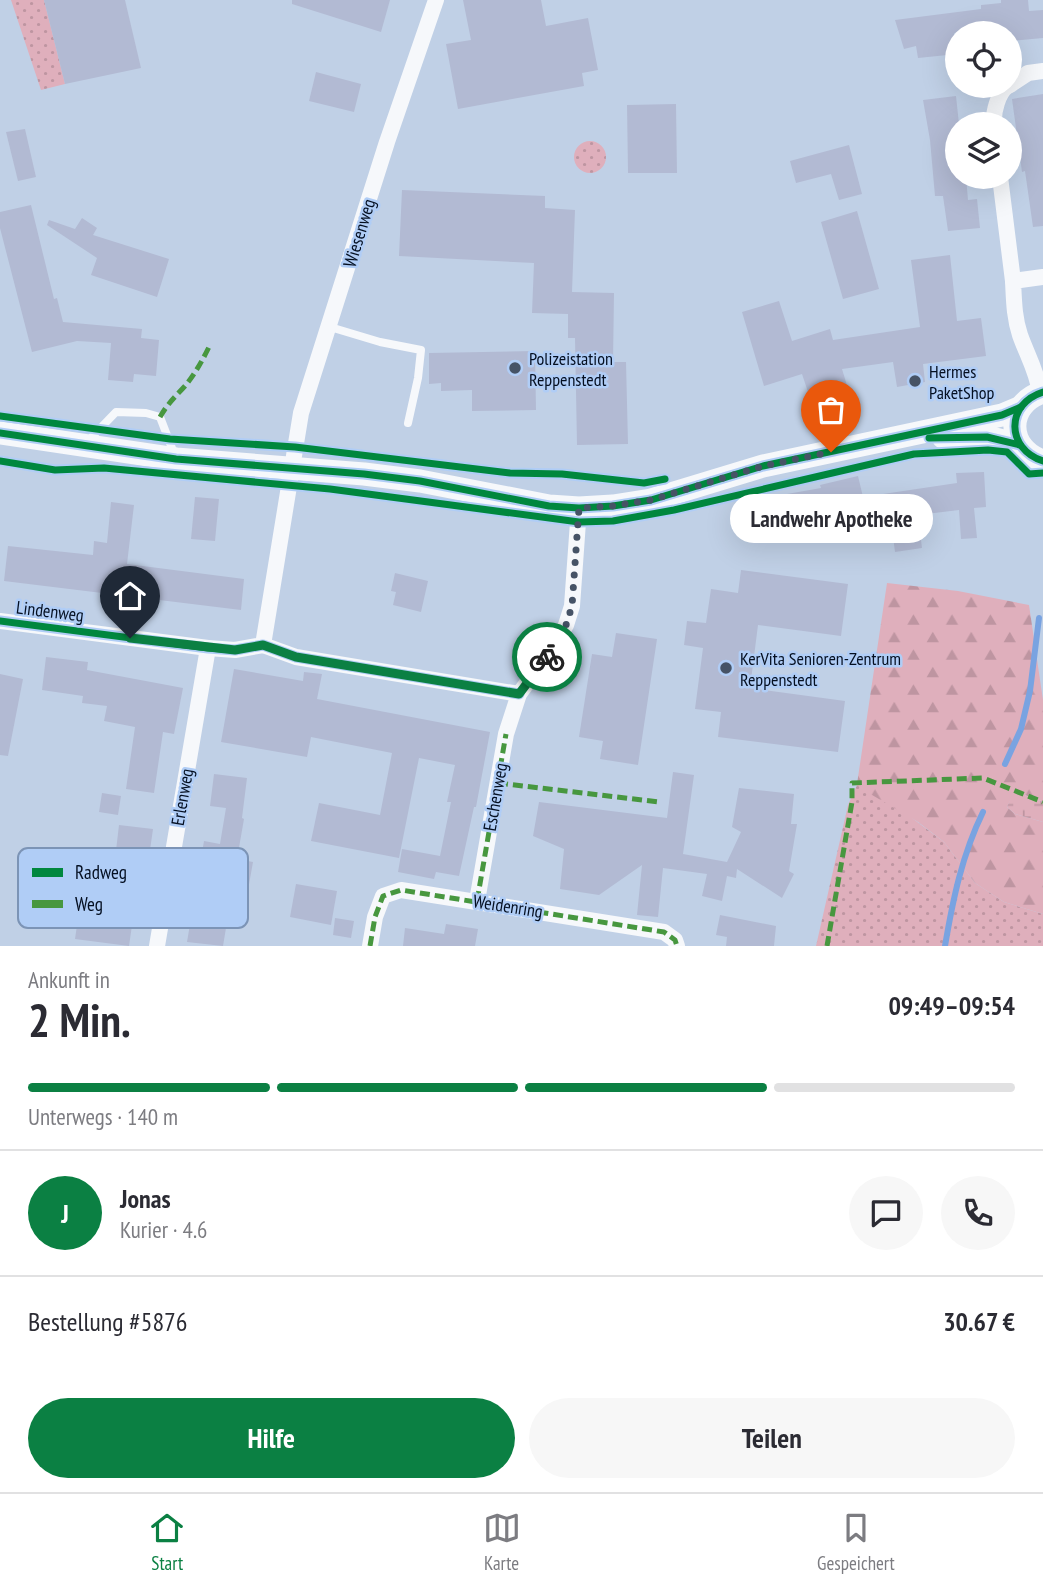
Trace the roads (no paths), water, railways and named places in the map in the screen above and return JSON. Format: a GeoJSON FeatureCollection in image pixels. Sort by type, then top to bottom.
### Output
{"type":"FeatureCollection","features":[{"type":"Feature","properties":{"kind":"main road"},"geometry":{"type":"LineString","coordinates":[[0,433],[176,459],[420,481],[549,506],[579,508],[651,500],[763,466],[1002,415],[1042,393]]}},
{"type":"Feature","properties":{"kind":"main road"},"geometry":{"type":"LineString","coordinates":[[1020,407],[1014,426],[1020,446],[1043,461]]}},
{"type":"Feature","properties":{"kind":"main road"},"geometry":{"type":"LineString","coordinates":[[887,440],[987,437],[1020,446]]}},
{"type":"Feature","properties":{"kind":"street","name":"Wiesenweg"},"geometry":{"type":"LineString","coordinates":[[291,468],[301,413],[436,0]]}},
{"type":"Feature","properties":{"kind":"street"},"geometry":{"type":"LineString","coordinates":[[1022,77],[1043,71]]}},
{"type":"Feature","properties":{"kind":"street"},"geometry":{"type":"LineString","coordinates":[[1002,189],[1013,281],[1014,313],[1020,337],[1032,361],[1042,393]]}},
{"type":"Feature","properties":{"kind":"street"},"geometry":{"type":"LineString","coordinates":[[1013,281],[1043,277]]}},
{"type":"Feature","properties":{"kind":"street"},"geometry":{"type":"LineString","coordinates":[[291,468],[263,645],[296,657],[519,694]]}},
{"type":"Feature","properties":{"kind":"street","name":"Eschenweg"},"geometry":{"type":"LineString","coordinates":[[477,901],[506,734],[519,694],[555,645],[572,606],[579,508]]}},
{"type":"Feature","properties":{"kind":"street","name":"Lindenweg"},"geometry":{"type":"LineString","coordinates":[[0,621],[208,648],[235,650],[263,645]]}},
{"type":"Feature","properties":{"kind":"street","name":"Erlenweg"},"geometry":{"type":"LineString","coordinates":[[174,848],[208,648]]}},
{"type":"Feature","properties":{"kind":"street","name":"Weidenring"},"geometry":{"type":"LineString","coordinates":[[370,946],[375,917],[383,896],[401,890],[664,932],[676,940],[677,946]]}},
{"type":"Feature","properties":{"kind":"street","name":"Erlenweg"},"geometry":{"type":"LineString","coordinates":[[157,946],[160,928]]}},
{"type":"Feature","properties":{"kind":"lane"},"geometry":{"type":"LineString","coordinates":[[330,327],[380,342],[421,350],[408,423]]}},
{"type":"Feature","properties":{"kind":"lane"},"geometry":{"type":"LineString","coordinates":[[84,445],[116,412],[146,413],[160,417],[176,459]]}},
{"type":"Feature","properties":{"kind":"waterway"},"geometry":{"type":"LineString","coordinates":[[1005,764],[1021,729],[1030,691],[1039,618]]}},
{"type":"Feature","properties":{"kind":"waterway"},"geometry":{"type":"LineString","coordinates":[[945,946],[959,877],[983,812]]}},
{"type":"Feature","properties":{"kind":"place","name":"Polizeistation Reppenstedt"},"geometry":{"type":"Point","coordinates":[515,368]}},
{"type":"Feature","properties":{"kind":"place","name":"Hermes PaketShop"},"geometry":{"type":"Point","coordinates":[915,381]}},
{"type":"Feature","properties":{"kind":"place","name":"Landwehr Apotheke"},"geometry":{"type":"Point","coordinates":[831,452]}},
{"type":"Feature","properties":{"kind":"place","name":"KerVita Senioren-Zentrum Reppenstedt"},"geometry":{"type":"Point","coordinates":[726,668]}}]}
